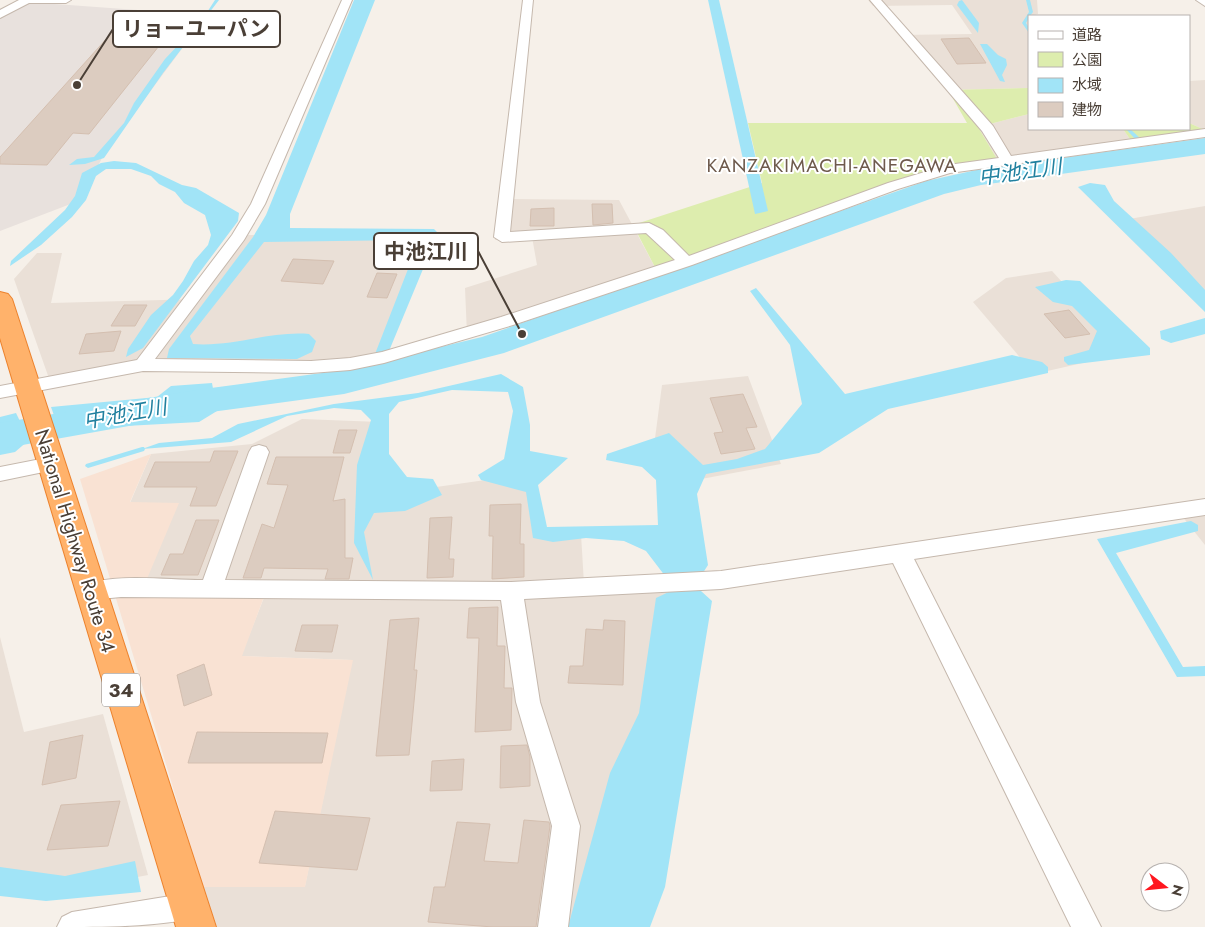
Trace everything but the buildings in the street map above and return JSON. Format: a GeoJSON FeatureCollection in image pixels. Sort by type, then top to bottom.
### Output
{"type":"FeatureCollection","features":[{"type":"Feature","properties":{"kind":"highway","name":"National Highway Route 34"},"geometry":{"type":"LineString","coordinates":[[1,304],[30,392],[192,917]]}},
{"type":"Feature","properties":{"kind":"street"},"geometry":{"type":"LineString","coordinates":[[0,15],[27,0],[66,0]]}},
{"type":"Feature","properties":{"kind":"street"},"geometry":{"type":"LineString","coordinates":[[143,364],[239,237],[258,204],[347,0]]}},
{"type":"Feature","properties":{"kind":"street"},"geometry":{"type":"LineString","coordinates":[[528,0],[502,237],[649,228],[658,233],[686,262]]}},
{"type":"Feature","properties":{"kind":"street"},"geometry":{"type":"LineString","coordinates":[[875,0],[988,129],[1007,160]]}},
{"type":"Feature","properties":{"kind":"street"},"geometry":{"type":"LineString","coordinates":[[1201,0],[1205,3]]}},
{"type":"Feature","properties":{"kind":"street"},"geometry":{"type":"LineString","coordinates":[[0,392],[30,392],[143,364],[311,367],[350,364],[384,357],[507,321],[686,262],[894,186],[948,169],[1205,133]]}},
{"type":"Feature","properties":{"kind":"street"},"geometry":{"type":"LineString","coordinates":[[211,589],[259,452]]}},
{"type":"Feature","properties":{"kind":"street"},"geometry":{"type":"LineString","coordinates":[[0,474],[50,458]]}},
{"type":"Feature","properties":{"kind":"street"},"geometry":{"type":"LineString","coordinates":[[90,591],[121,588],[511,591],[721,580],[1205,507]]}},
{"type":"Feature","properties":{"kind":"street"},"geometry":{"type":"LineString","coordinates":[[899,552],[1086,927]]}},
{"type":"Feature","properties":{"kind":"street"},"geometry":{"type":"LineString","coordinates":[[511,591],[528,702],[566,826],[553,927]]}},
{"type":"Feature","properties":{"kind":"street"},"geometry":{"type":"LineString","coordinates":[[72,927],[192,917]]}},
{"type":"Feature","properties":{"kind":"shaded area"},"geometry":{"type":"Polygon","coordinates":[[[868,0],[1037,0],[1038,14],[1028,15],[1028,88],[948,90],[899,35],[972,34],[952,5],[873,6],[868,0]]]}},
{"type":"Feature","properties":{"kind":"shaded area"},"geometry":{"type":"Polygon","coordinates":[[[41,3],[207,15],[105,152],[81,200],[0,231],[0,18],[25,4],[41,3]]]}},
{"type":"Feature","properties":{"kind":"shaded area"},"geometry":{"type":"Polygon","coordinates":[[[1205,80],[1205,130],[1190,123],[1190,81],[1205,80]]]}},
{"type":"Feature","properties":{"kind":"shaded area"},"geometry":{"type":"Polygon","coordinates":[[[1028,114],[1028,130],[1124,130],[1135,146],[1000,164],[978,127],[1028,114]]]}},
{"type":"Feature","properties":{"kind":"shaded area"},"geometry":{"type":"Polygon","coordinates":[[[500,199],[619,200],[658,273],[467,335],[465,288],[537,265],[532,237],[495,240],[500,199]]]}},
{"type":"Feature","properties":{"kind":"shaded area"},"geometry":{"type":"Polygon","coordinates":[[[1205,206],[1205,302],[1123,220],[1205,206]]]}},
{"type":"Feature","properties":{"kind":"shaded area"},"geometry":{"type":"Polygon","coordinates":[[[248,235],[433,237],[381,361],[305,371],[134,372],[52,387],[14,279],[37,253],[62,253],[51,303],[200,299],[248,235]]]}},
{"type":"Feature","properties":{"kind":"shaded area"},"geometry":{"type":"Polygon","coordinates":[[[1052,271],[1127,353],[1034,374],[973,302],[1006,278],[1052,271]]]}},
{"type":"Feature","properties":{"kind":"shaded area"},"geometry":{"type":"Polygon","coordinates":[[[748,376],[781,464],[696,480],[654,446],[662,385],[748,376]]]}},
{"type":"Feature","properties":{"kind":"shaded area"},"geometry":{"type":"Polygon","coordinates":[[[302,419],[380,422],[373,496],[527,474],[545,537],[581,534],[584,584],[685,576],[583,927],[217,927],[203,887],[305,886],[352,660],[241,656],[265,595],[141,593],[130,503],[151,454],[252,444],[302,419]]]}},
{"type":"Feature","properties":{"kind":"shaded area"},"geometry":{"type":"Polygon","coordinates":[[[151,454],[130,502],[179,503],[141,593],[265,594],[242,656],[353,660],[305,887],[203,887],[80,479],[151,454]]]}},
{"type":"Feature","properties":{"kind":"shaded area"},"geometry":{"type":"Polygon","coordinates":[[[1205,500],[1205,545],[1174,506],[1205,500]]]}},
{"type":"Feature","properties":{"kind":"shaded area"},"geometry":{"type":"Polygon","coordinates":[[[0,637],[24,732],[103,714],[148,875],[53,893],[0,885],[0,637]]]}},
{"type":"Feature","properties":{"kind":"green space"},"geometry":{"type":"Polygon","coordinates":[[[1028,88],[1028,114],[978,127],[1000,164],[948,172],[658,273],[633,225],[762,183],[748,123],[967,123],[948,90],[1028,88]]]}},
{"type":"Feature","properties":{"kind":"green space"},"geometry":{"type":"Polygon","coordinates":[[[1190,123],[1205,130],[1135,146],[1124,130],[1190,130],[1190,123]]]}},
{"type":"Feature","properties":{"kind":"water"},"geometry":{"type":"Polygon","coordinates":[[[215,0],[219,0],[163,73],[104,158],[85,164],[69,165],[77,159],[94,157],[124,123],[134,103],[165,59],[202,20],[215,0]]]}},
{"type":"Feature","properties":{"kind":"water"},"geometry":{"type":"Polygon","coordinates":[[[354,0],[375,0],[290,214],[290,228],[434,229],[438,233],[389,351],[375,354],[417,246],[409,240],[264,242],[190,336],[193,344],[223,343],[280,335],[309,334],[316,341],[312,352],[297,359],[167,358],[169,349],[253,237],[266,215],[354,0]]]}},
{"type":"Feature","properties":{"kind":"water"},"geometry":{"type":"Polygon","coordinates":[[[708,0],[719,0],[768,211],[755,214],[708,0]]]}},
{"type":"Feature","properties":{"kind":"water"},"geometry":{"type":"Polygon","coordinates":[[[962,0],[979,23],[978,33],[957,5],[962,0]]]}},
{"type":"Feature","properties":{"kind":"water"},"geometry":{"type":"Polygon","coordinates":[[[980,44],[987,44],[998,55],[1006,59],[1007,65],[1002,75],[1005,82],[1000,81],[980,44]]]}},
{"type":"Feature","properties":{"kind":"water"},"geometry":{"type":"Polygon","coordinates":[[[114,161],[136,163],[182,185],[196,188],[239,213],[238,221],[143,348],[126,357],[128,349],[151,315],[173,295],[194,261],[208,245],[211,235],[205,215],[184,203],[175,192],[159,184],[151,176],[131,169],[106,169],[96,176],[86,200],[72,217],[41,245],[10,266],[11,261],[65,210],[75,196],[82,173],[101,163],[114,161]]]}},
{"type":"Feature","properties":{"kind":"water"},"geometry":{"type":"Polygon","coordinates":[[[1090,183],[1105,185],[1114,201],[1171,253],[1205,290],[1205,312],[1078,187],[1090,183]]]}},
{"type":"Feature","properties":{"kind":"water"},"geometry":{"type":"Polygon","coordinates":[[[1066,280],[1080,281],[1150,348],[1150,355],[1068,365],[1064,361],[1064,357],[1089,350],[1097,331],[1072,306],[1053,302],[1035,287],[1066,280]]]}},
{"type":"Feature","properties":{"kind":"water"},"geometry":{"type":"Polygon","coordinates":[[[756,288],[845,394],[1012,355],[1042,362],[1048,367],[1048,373],[888,409],[819,453],[706,474],[697,494],[708,565],[699,579],[701,591],[712,601],[665,887],[650,927],[568,927],[610,773],[639,713],[656,598],[675,589],[646,551],[624,541],[586,538],[553,542],[533,538],[526,492],[481,480],[478,475],[504,459],[513,411],[508,392],[452,390],[399,402],[389,414],[389,454],[407,477],[433,479],[442,495],[405,511],[374,513],[364,532],[373,580],[354,543],[357,465],[371,420],[361,410],[334,408],[287,416],[231,442],[142,449],[159,443],[212,438],[238,424],[334,404],[418,393],[501,374],[523,387],[530,425],[530,451],[568,458],[538,485],[547,527],[658,525],[656,480],[642,467],[606,460],[607,454],[669,433],[703,465],[737,459],[765,449],[802,404],[790,345],[750,291],[756,288]]]}},
{"type":"Feature","properties":{"kind":"water"},"geometry":{"type":"Polygon","coordinates":[[[1205,318],[1205,334],[1171,343],[1161,339],[1160,331],[1205,318]]]}},
{"type":"Feature","properties":{"kind":"water"},"geometry":{"type":"Polygon","coordinates":[[[212,383],[217,411],[199,422],[107,427],[61,435],[51,407],[157,397],[171,386],[212,383]]]}},
{"type":"Feature","properties":{"kind":"water"},"geometry":{"type":"Polygon","coordinates":[[[16,413],[29,440],[15,452],[0,455],[0,417],[16,413]]]}},
{"type":"Feature","properties":{"kind":"water"},"geometry":{"type":"Polygon","coordinates":[[[1191,521],[1198,525],[1198,531],[1116,553],[1183,667],[1205,666],[1205,676],[1177,677],[1097,539],[1191,521]]]}},
{"type":"Feature","properties":{"kind":"water"},"geometry":{"type":"Polygon","coordinates":[[[135,861],[141,892],[46,901],[0,896],[0,867],[65,876],[135,861]]]}},
{"type":"Feature","properties":{"kind":"waterway"},"geometry":{"type":"LineString","coordinates":[[1028,0],[1031,12],[1029,15]]}},
{"type":"Feature","properties":{"kind":"waterway"},"geometry":{"type":"LineString","coordinates":[[1028,17],[1024,23],[1028,30]]}},
{"type":"Feature","properties":{"kind":"waterway"},"geometry":{"type":"LineString","coordinates":[[1129,130],[1138,139]]}},
{"type":"Feature","properties":{"kind":"waterway","name":"中池江川"},"geometry":{"type":"LineString","coordinates":[[0,436],[196,402],[344,382],[492,345],[936,187],[981,177],[1205,146]]}},
{"type":"Feature","properties":{"kind":"waterway"},"geometry":{"type":"LineString","coordinates":[[88,466],[142,449]]}},
{"type":"Feature","properties":{"kind":"place","name":"リョーユーパン"},"geometry":{"type":"Point","coordinates":[77,85]}},
{"type":"Feature","properties":{"kind":"place","name":"中池江川"},"geometry":{"type":"Point","coordinates":[522,334]}},
{"type":"Feature","properties":{"kind":"district","name":"KANZAKIMACHI-ANEGAWA"},"geometry":{"type":"Point","coordinates":[832,165]}}]}
